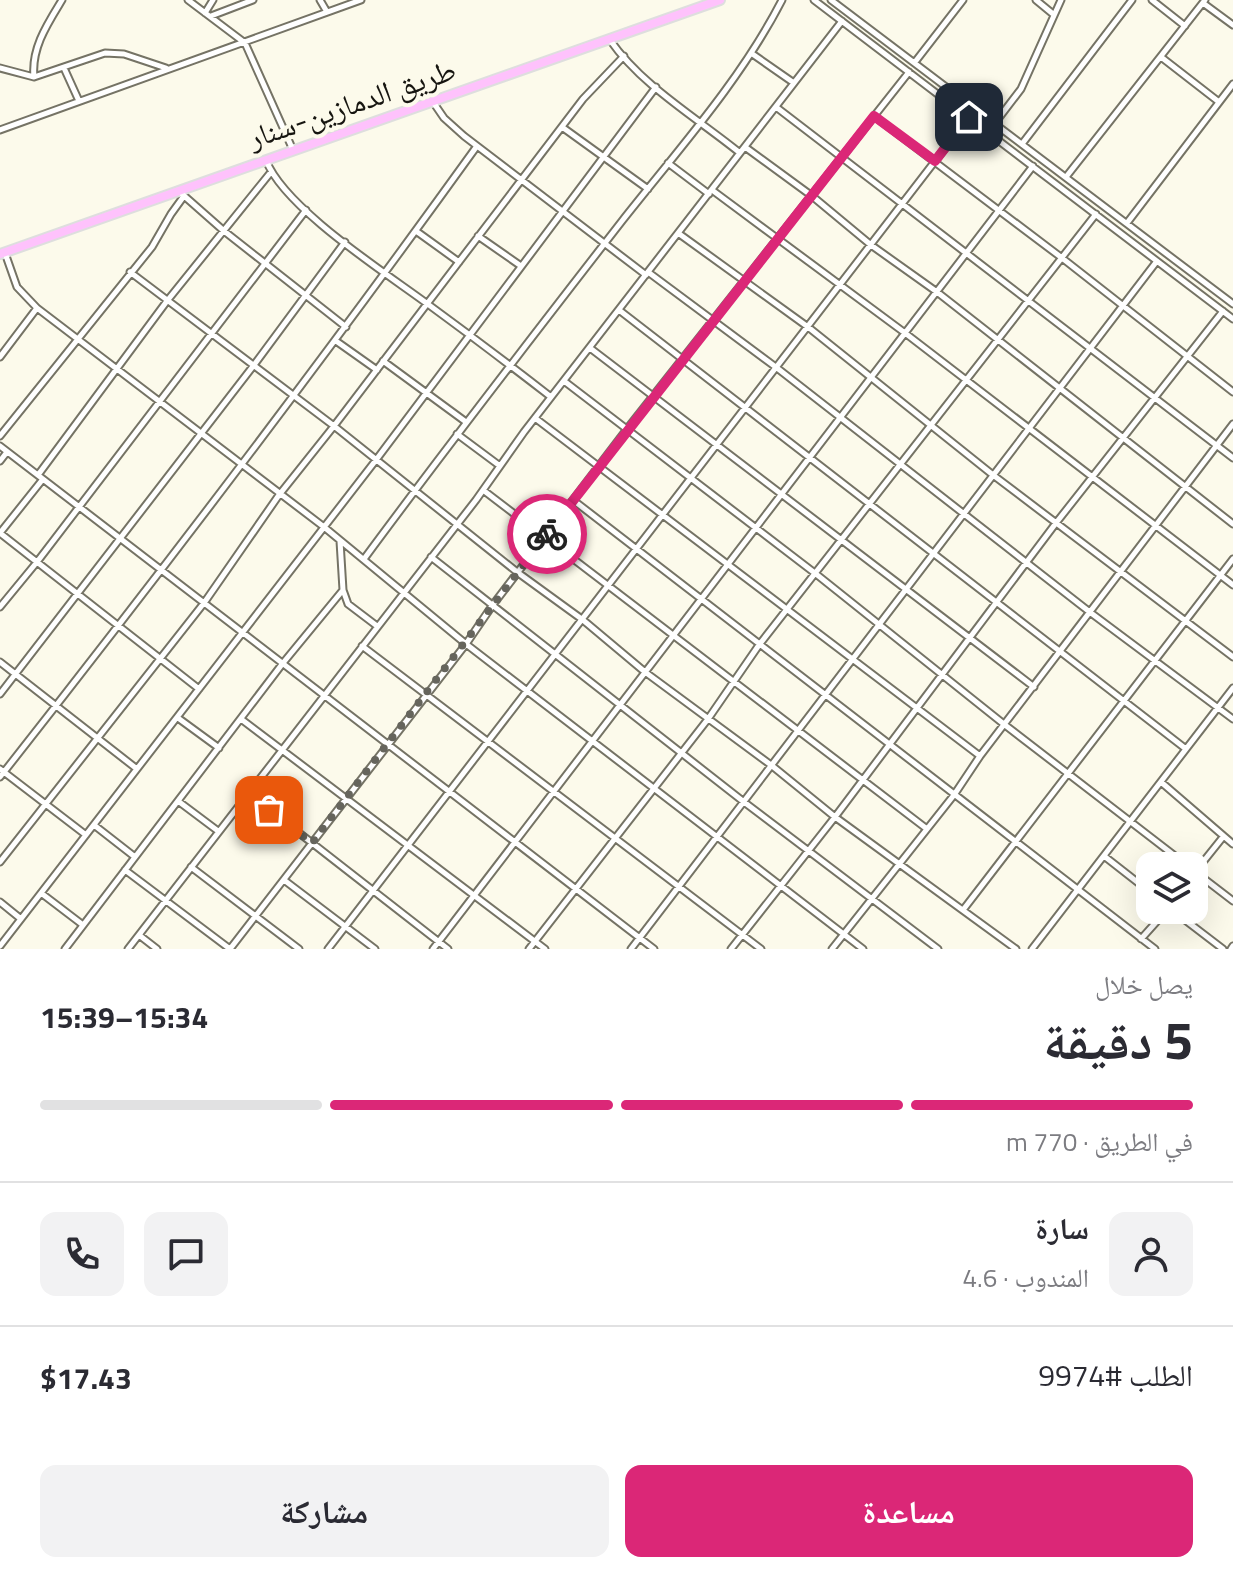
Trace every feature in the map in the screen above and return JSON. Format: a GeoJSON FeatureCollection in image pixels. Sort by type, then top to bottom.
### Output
{"type":"FeatureCollection","features":[{"type":"Feature","properties":{"kind":"highway","name":"طريق الدمازين-سنار"},"geometry":{"type":"LineString","coordinates":[[2,253],[181,194],[293,150],[720,0]]}},
{"type":"Feature","properties":{"kind":"street"},"geometry":{"type":"LineString","coordinates":[[34,77],[33,58],[46,26],[62,0]]}},
{"type":"Feature","properties":{"kind":"street"},"geometry":{"type":"LineString","coordinates":[[188,0],[245,43],[293,150]]}},
{"type":"Feature","properties":{"kind":"street"},"geometry":{"type":"LineString","coordinates":[[208,14],[213,0]]}},
{"type":"Feature","properties":{"kind":"street"},"geometry":{"type":"LineString","coordinates":[[208,14],[253,0]]}},
{"type":"Feature","properties":{"kind":"street"},"geometry":{"type":"LineString","coordinates":[[320,0],[327,12]]}},
{"type":"Feature","properties":{"kind":"street"},"geometry":{"type":"LineString","coordinates":[[0,130],[361,0]]}},
{"type":"Feature","properties":{"kind":"street"},"geometry":{"type":"LineString","coordinates":[[364,559],[466,422],[701,121],[763,36],[782,0]]}},
{"type":"Feature","properties":{"kind":"street"},"geometry":{"type":"LineString","coordinates":[[814,0],[1233,319]]}},
{"type":"Feature","properties":{"kind":"street"},"geometry":{"type":"LineString","coordinates":[[831,0],[1233,304]]}},
{"type":"Feature","properties":{"kind":"street"},"geometry":{"type":"LineString","coordinates":[[915,63],[963,0]]}},
{"type":"Feature","properties":{"kind":"street"},"geometry":{"type":"LineString","coordinates":[[1036,0],[1053,14]]}},
{"type":"Feature","properties":{"kind":"street"},"geometry":{"type":"LineString","coordinates":[[995,123],[1021,89],[1061,0]]}},
{"type":"Feature","properties":{"kind":"street"},"geometry":{"type":"LineString","coordinates":[[1022,144],[1132,0]]}},
{"type":"Feature","properties":{"kind":"street"},"geometry":{"type":"LineString","coordinates":[[1152,0],[1185,26]]}},
{"type":"Feature","properties":{"kind":"street"},"geometry":{"type":"LineString","coordinates":[[1066,177],[1204,1],[1233,25]]}},
{"type":"Feature","properties":{"kind":"street"},"geometry":{"type":"LineString","coordinates":[[128,949],[842,21]]}},
{"type":"Feature","properties":{"kind":"street"},"geometry":{"type":"LineString","coordinates":[[609,39],[656,87],[740,153]]}},
{"type":"Feature","properties":{"kind":"street"},"geometry":{"type":"LineString","coordinates":[[0,68],[34,77],[105,53],[124,54],[167,69]]}},
{"type":"Feature","properties":{"kind":"street"},"geometry":{"type":"LineString","coordinates":[[751,53],[794,83]]}},
{"type":"Feature","properties":{"kind":"street"},"geometry":{"type":"LineString","coordinates":[[0,862],[204,603],[279,495],[583,99],[624,56]]}},
{"type":"Feature","properties":{"kind":"street"},"geometry":{"type":"LineString","coordinates":[[1161,57],[1219,102]]}},
{"type":"Feature","properties":{"kind":"street"},"geometry":{"type":"LineString","coordinates":[[64,68],[79,101]]}},
{"type":"Feature","properties":{"kind":"street"},"geometry":{"type":"LineString","coordinates":[[125,870],[230,949],[466,644],[627,429],[909,72]]}},
{"type":"Feature","properties":{"kind":"street"},"geometry":{"type":"LineString","coordinates":[[1127,223],[1233,84]]}},
{"type":"Feature","properties":{"kind":"street"},"geometry":{"type":"LineString","coordinates":[[0,946],[376,460],[656,87]]}},
{"type":"Feature","properties":{"kind":"street"},"geometry":{"type":"LineString","coordinates":[[433,101],[444,118],[521,180],[777,368],[1091,613],[1233,719]]}},
{"type":"Feature","properties":{"kind":"street"},"geometry":{"type":"LineString","coordinates":[[776,107],[1233,458]]}},
{"type":"Feature","properties":{"kind":"street"},"geometry":{"type":"LineString","coordinates":[[874,116],[1233,392]]}},
{"type":"Feature","properties":{"kind":"street"},"geometry":{"type":"LineString","coordinates":[[328,949],[969,117]]}},
{"type":"Feature","properties":{"kind":"street"},"geometry":{"type":"LineString","coordinates":[[562,127],[648,189]]}},
{"type":"Feature","properties":{"kind":"street"},"geometry":{"type":"LineString","coordinates":[[86,835],[1,773],[162,571],[336,341],[477,146]]}},
{"type":"Feature","properties":{"kind":"street"},"geometry":{"type":"LineString","coordinates":[[745,147],[937,292],[1233,524]]}},
{"type":"Feature","properties":{"kind":"street"},"geometry":{"type":"LineString","coordinates":[[266,160],[280,186],[306,210],[551,397]]}},
{"type":"Feature","properties":{"kind":"street"},"geometry":{"type":"LineString","coordinates":[[668,163],[905,333],[1233,585]]}},
{"type":"Feature","properties":{"kind":"street"},"geometry":{"type":"LineString","coordinates":[[433,949],[1033,166]]}},
{"type":"Feature","properties":{"kind":"street"},"geometry":{"type":"LineString","coordinates":[[199,689],[0,533],[167,301],[271,172]]}},
{"type":"Feature","properties":{"kind":"street"},"geometry":{"type":"LineString","coordinates":[[0,436],[152,247],[181,194],[346,327]]}},
{"type":"Feature","properties":{"kind":"street"},"geometry":{"type":"LineString","coordinates":[[0,607],[3,596],[37,562],[306,210]]}},
{"type":"Feature","properties":{"kind":"street"},"geometry":{"type":"LineString","coordinates":[[529,949],[708,719],[759,645],[1096,214]]}},
{"type":"Feature","properties":{"kind":"street"},"geometry":{"type":"LineString","coordinates":[[416,231],[459,262]]}},
{"type":"Feature","properties":{"kind":"street"},"geometry":{"type":"LineString","coordinates":[[678,233],[808,327],[993,475],[1233,657]]}},
{"type":"Feature","properties":{"kind":"street"},"geometry":{"type":"LineString","coordinates":[[478,236],[521,266]]}},
{"type":"Feature","properties":{"kind":"street"},"geometry":{"type":"LineString","coordinates":[[0,694],[345,242]]}},
{"type":"Feature","properties":{"kind":"street"},"geometry":{"type":"LineString","coordinates":[[2,253],[17,287],[37,308],[202,433],[240,466],[324,527],[466,644],[863,949]]}},
{"type":"Feature","properties":{"kind":"street"},"geometry":{"type":"LineString","coordinates":[[631,949],[1157,261]]}},
{"type":"Feature","properties":{"kind":"street"},"geometry":{"type":"LineString","coordinates":[[130,272],[334,426],[645,672],[771,765],[835,817],[1016,949]]}},
{"type":"Feature","properties":{"kind":"street"},"geometry":{"type":"LineString","coordinates":[[0,357],[37,308]]}},
{"type":"Feature","properties":{"kind":"street"},"geometry":{"type":"LineString","coordinates":[[619,310],[1186,749]]}},
{"type":"Feature","properties":{"kind":"street"},"geometry":{"type":"LineString","coordinates":[[731,949],[835,817],[1056,523],[1223,311]]}},
{"type":"Feature","properties":{"kind":"street"},"geometry":{"type":"LineString","coordinates":[[336,341],[377,370]]}},
{"type":"Feature","properties":{"kind":"street"},"geometry":{"type":"LineString","coordinates":[[590,348],[1034,687]]}},
{"type":"Feature","properties":{"kind":"street"},"geometry":{"type":"LineString","coordinates":[[383,361],[466,422]]}},
{"type":"Feature","properties":{"kind":"street"},"geometry":{"type":"LineString","coordinates":[[564,381],[1170,852]]}},
{"type":"Feature","properties":{"kind":"street"},"geometry":{"type":"LineString","coordinates":[[535,418],[980,756]]}},
{"type":"Feature","properties":{"kind":"street"},"geometry":{"type":"LineString","coordinates":[[832,949],[954,795],[980,756],[1233,424]]}},
{"type":"Feature","properties":{"kind":"street"},"geometry":{"type":"LineString","coordinates":[[457,434],[500,466]]}},
{"type":"Feature","properties":{"kind":"street"},"geometry":{"type":"LineString","coordinates":[[0,446],[654,949]]}},
{"type":"Feature","properties":{"kind":"street"},"geometry":{"type":"LineString","coordinates":[[0,461],[7,452]]}},
{"type":"Feature","properties":{"kind":"street"},"geometry":{"type":"LineString","coordinates":[[483,490],[927,829]]}},
{"type":"Feature","properties":{"kind":"street"},"geometry":{"type":"LineString","coordinates":[[573,500],[1155,949]]}},
{"type":"Feature","properties":{"kind":"street"},"geometry":{"type":"LineString","coordinates":[[340,540],[343,590],[348,604],[377,626]]}},
{"type":"Feature","properties":{"kind":"street"},"geometry":{"type":"LineString","coordinates":[[431,557],[619,706],[935,948]]}},
{"type":"Feature","properties":{"kind":"street"},"geometry":{"type":"LineString","coordinates":[[963,910],[1233,559]]}},
{"type":"Feature","properties":{"kind":"street"},"geometry":{"type":"LineString","coordinates":[[65,949],[283,663],[343,590]]}},
{"type":"Feature","properties":{"kind":"street"},"geometry":{"type":"LineString","coordinates":[[362,646],[761,949]]}},
{"type":"Feature","properties":{"kind":"street"},"geometry":{"type":"LineString","coordinates":[[0,662],[137,769]]}},
{"type":"Feature","properties":{"kind":"street"},"geometry":{"type":"LineString","coordinates":[[1032,949],[1233,688]]}},
{"type":"Feature","properties":{"kind":"street"},"geometry":{"type":"LineString","coordinates":[[178,717],[219,748]]}},
{"type":"Feature","properties":{"kind":"street"},"geometry":{"type":"LineString","coordinates":[[241,719],[545,949]]}},
{"type":"Feature","properties":{"kind":"street"},"geometry":{"type":"LineString","coordinates":[[1161,782],[1233,844]]}},
{"type":"Feature","properties":{"kind":"street"},"geometry":{"type":"LineString","coordinates":[[248,793],[448,949]]}},
{"type":"Feature","properties":{"kind":"street"},"geometry":{"type":"LineString","coordinates":[[178,801],[218,831]]}},
{"type":"Feature","properties":{"kind":"street"},"geometry":{"type":"LineString","coordinates":[[94,825],[135,857]]}},
{"type":"Feature","properties":{"kind":"street"},"geometry":{"type":"LineString","coordinates":[[1208,855],[1223,837]]}},
{"type":"Feature","properties":{"kind":"street"},"geometry":{"type":"LineString","coordinates":[[1104,856],[1136,881]]}},
{"type":"Feature","properties":{"kind":"street"},"geometry":{"type":"LineString","coordinates":[[191,867],[299,949]]}},
{"type":"Feature","properties":{"kind":"street"},"geometry":{"type":"LineString","coordinates":[[284,880],[375,949]]}},
{"type":"Feature","properties":{"kind":"street"},"geometry":{"type":"LineString","coordinates":[[1208,882],[1233,901]]}},
{"type":"Feature","properties":{"kind":"street"},"geometry":{"type":"LineString","coordinates":[[41,893],[83,925]]}},
{"type":"Feature","properties":{"kind":"street"},"geometry":{"type":"LineString","coordinates":[[0,902],[21,919]]}},
{"type":"Feature","properties":{"kind":"street"},"geometry":{"type":"LineString","coordinates":[[1141,939],[1156,924]]}},
{"type":"Feature","properties":{"kind":"street"},"geometry":{"type":"LineString","coordinates":[[1189,924],[1223,949]]}},
{"type":"Feature","properties":{"kind":"street"},"geometry":{"type":"LineString","coordinates":[[139,935],[157,949]]}},
{"type":"Feature","properties":{"kind":"way so far"},"geometry":{"type":"LineString","coordinates":[[269,810],[312,843],[547,534]]}},
{"type":"Feature","properties":{"kind":"route"},"geometry":{"type":"LineString","coordinates":[[547,534],[874,116],[935,161],[969,117]]}}]}
